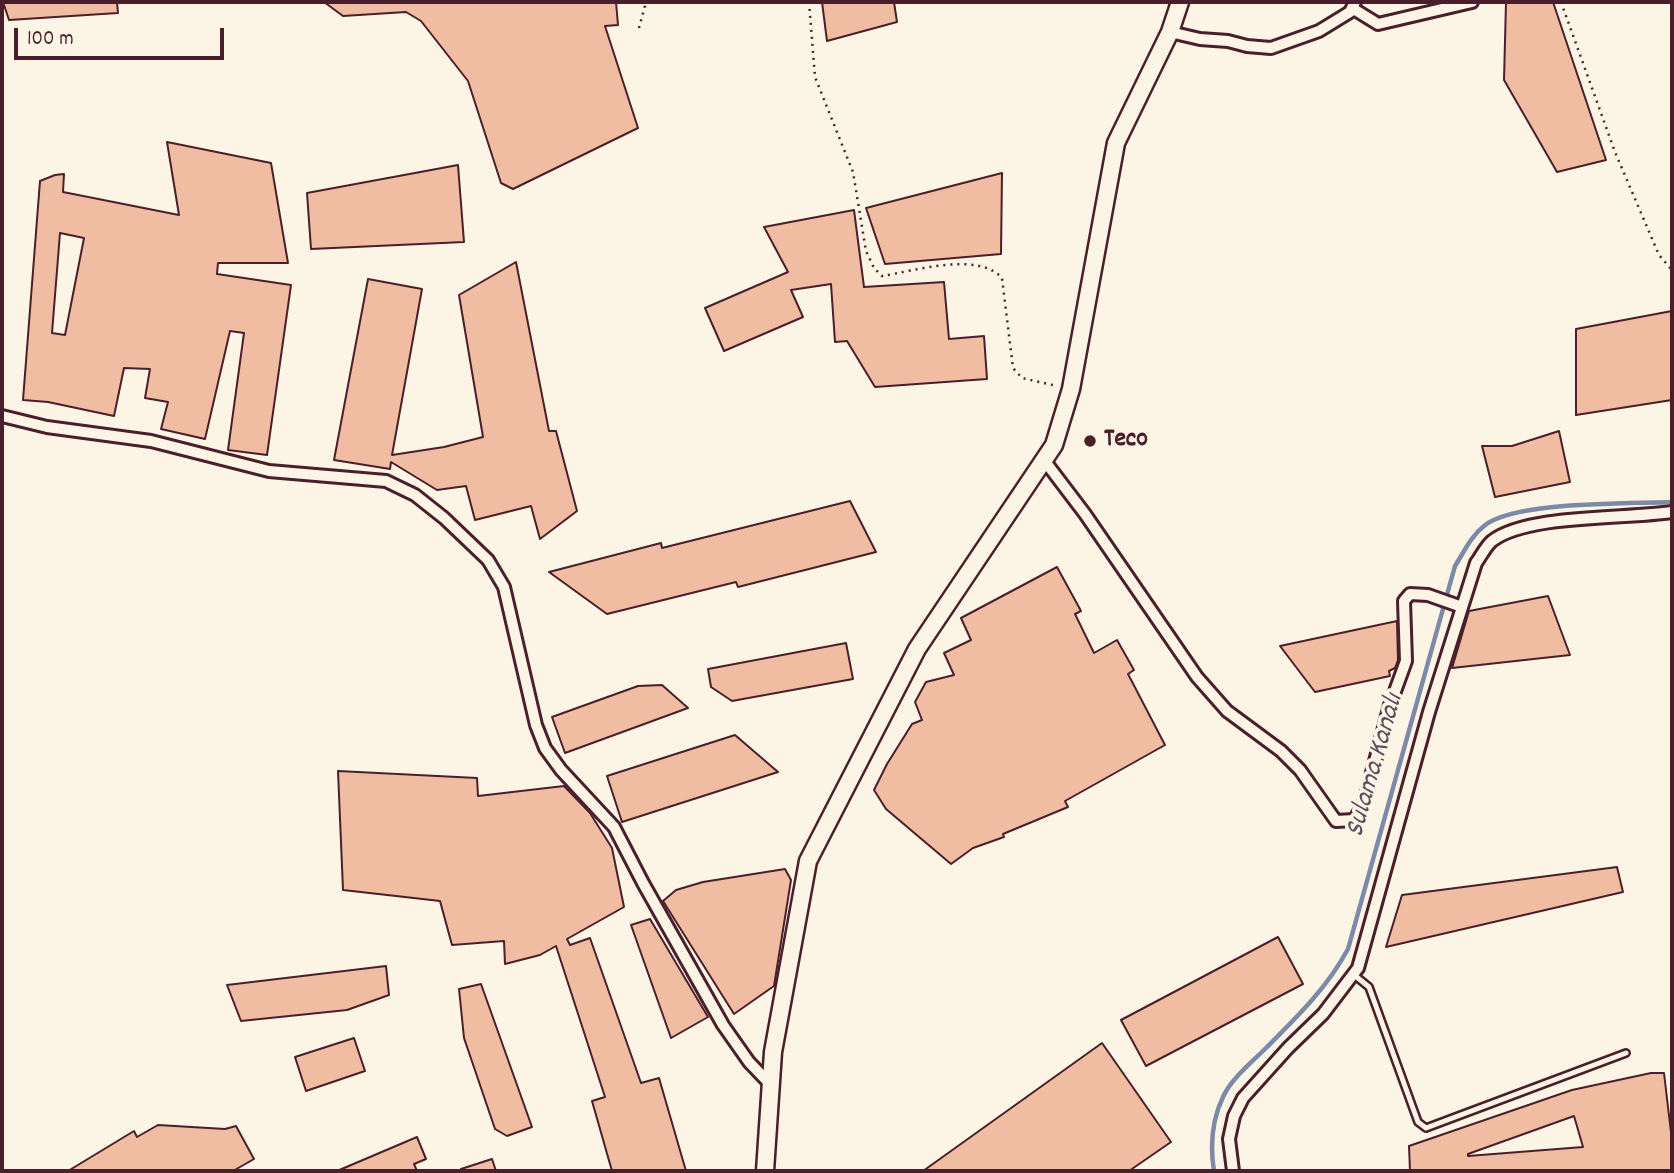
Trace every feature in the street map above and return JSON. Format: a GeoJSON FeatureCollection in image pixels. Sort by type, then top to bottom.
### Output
{"type":"FeatureCollection","features":[{"type":"Feature","properties":{"kind":"street"},"geometry":{"type":"LineString","coordinates":[[765,1171],[773,1052],[808,862],[917,649],[1054,445],[1071,389],[1116,143],[1170,32],[1180,2]]}},
{"type":"Feature","properties":{"kind":"street"},"geometry":{"type":"LineString","coordinates":[[1170,32],[1199,39],[1271,48],[1319,31],[1350,12],[1353,5],[1378,24],[1472,2]]}},
{"type":"Feature","properties":{"kind":"street"},"geometry":{"type":"LineString","coordinates":[[2,416],[47,427],[151,441],[269,471],[386,481],[415,495],[443,518],[488,560],[504,587],[536,725],[545,748],[561,771],[614,827],[723,1025],[749,1062],[771,1085]]}},
{"type":"Feature","properties":{"kind":"street"},"geometry":{"type":"LineString","coordinates":[[1044,460],[1085,514],[1196,677],[1227,711],[1281,751],[1300,770],[1336,821],[1354,820],[1363,806],[1390,705],[1406,662],[1404,601],[1410,594],[1428,595],[1451,604]]}},
{"type":"Feature","properties":{"kind":"street"},"geometry":{"type":"LineString","coordinates":[[1233,1171],[1229,1139],[1234,1116],[1243,1098],[1323,1014],[1358,968],[1429,712],[1451,604],[1476,563],[1491,542],[1513,530],[1547,522],[1672,512]]}},
{"type":"Feature","properties":{"kind":"lane"},"geometry":{"type":"LineString","coordinates":[[1353,974],[1369,987],[1418,1122],[1426,1128],[1626,1053]]}},
{"type":"Feature","properties":{"kind":"path"},"geometry":{"type":"LineString","coordinates":[[639,28],[646,2]]}},
{"type":"Feature","properties":{"kind":"path"},"geometry":{"type":"LineString","coordinates":[[809,2],[815,77],[853,172],[866,251],[874,268],[882,276],[959,264],[982,265],[996,271],[1002,278],[1013,368],[1022,378],[1071,389]]}},
{"type":"Feature","properties":{"kind":"path"},"geometry":{"type":"LineString","coordinates":[[1560,2],[1615,152],[1659,256],[1672,270]]}},
{"type":"Feature","properties":{"kind":"building"},"geometry":{"type":"Polygon","coordinates":[[[3,2],[117,2],[118,13],[9,20],[3,2]]]}},
{"type":"Feature","properties":{"kind":"building"},"geometry":{"type":"Polygon","coordinates":[[[324,2],[616,2],[618,25],[605,26],[638,128],[513,189],[501,183],[468,81],[421,21],[406,12],[343,16],[324,2]]]}},
{"type":"Feature","properties":{"kind":"building"},"geometry":{"type":"Polygon","coordinates":[[[822,2],[894,2],[897,22],[827,41],[822,2]]]}},
{"type":"Feature","properties":{"kind":"building"},"geometry":{"type":"Polygon","coordinates":[[[1506,2],[1553,2],[1606,160],[1557,172],[1504,80],[1506,2]]]}},
{"type":"Feature","properties":{"kind":"building"},"geometry":{"type":"Polygon","coordinates":[[[167,142],[271,163],[288,263],[218,263],[217,274],[291,285],[267,455],[228,450],[244,333],[230,331],[205,439],[161,429],[168,402],[145,398],[150,369],[124,368],[114,416],[48,402],[23,400],[40,181],[64,174],[63,192],[179,215],[167,142]],[[60,233],[52,333],[65,335],[84,238],[60,233]]]}},
{"type":"Feature","properties":{"kind":"building"},"geometry":{"type":"Polygon","coordinates":[[[458,165],[464,242],[311,249],[307,193],[458,165]]]}},
{"type":"Feature","properties":{"kind":"building"},"geometry":{"type":"Polygon","coordinates":[[[1002,173],[1001,254],[885,264],[866,208],[1002,173]]]}},
{"type":"Feature","properties":{"kind":"building"},"geometry":{"type":"Polygon","coordinates":[[[854,210],[864,287],[944,282],[949,339],[984,336],[987,379],[875,387],[847,341],[835,342],[831,284],[791,290],[803,317],[724,351],[705,308],[788,272],[764,227],[854,210]]]}},
{"type":"Feature","properties":{"kind":"building"},"geometry":{"type":"Polygon","coordinates":[[[516,262],[549,431],[556,431],[577,511],[540,539],[531,506],[475,520],[466,486],[437,490],[391,462],[390,469],[334,460],[368,279],[422,289],[392,455],[444,447],[483,437],[459,295],[516,262]]]}},
{"type":"Feature","properties":{"kind":"building"},"geometry":{"type":"Polygon","coordinates":[[[1672,311],[1672,400],[1576,415],[1576,329],[1672,311]]]}},
{"type":"Feature","properties":{"kind":"building"},"geometry":{"type":"Polygon","coordinates":[[[1559,431],[1570,482],[1495,497],[1482,446],[1512,446],[1559,431]]]}},
{"type":"Feature","properties":{"kind":"building"},"geometry":{"type":"Polygon","coordinates":[[[850,501],[876,552],[738,587],[736,582],[607,614],[549,572],[661,543],[662,548],[850,501]]]}},
{"type":"Feature","properties":{"kind":"building"},"geometry":{"type":"Polygon","coordinates":[[[1057,567],[1081,611],[1075,614],[1094,653],[1117,640],[1134,670],[1128,674],[1165,745],[1065,801],[1068,807],[1003,834],[1004,837],[973,848],[951,864],[886,809],[874,790],[912,724],[922,720],[915,702],[926,682],[954,675],[944,653],[971,640],[961,618],[1057,567]]]}},
{"type":"Feature","properties":{"kind":"building"},"geometry":{"type":"Polygon","coordinates":[[[1548,596],[1570,655],[1452,668],[1469,611],[1548,596]]]}},
{"type":"Feature","properties":{"kind":"building"},"geometry":{"type":"Polygon","coordinates":[[[1397,621],[1398,660],[1395,668],[1389,671],[1390,676],[1315,692],[1280,646],[1397,621]]]}},
{"type":"Feature","properties":{"kind":"building"},"geometry":{"type":"Polygon","coordinates":[[[846,643],[853,679],[732,701],[711,687],[708,669],[846,643]]]}},
{"type":"Feature","properties":{"kind":"building"},"geometry":{"type":"Polygon","coordinates":[[[662,685],[688,708],[565,753],[552,717],[638,686],[662,685]]]}},
{"type":"Feature","properties":{"kind":"building"},"geometry":{"type":"Polygon","coordinates":[[[735,735],[778,772],[622,822],[607,776],[735,735]]]}},
{"type":"Feature","properties":{"kind":"building"},"geometry":{"type":"Polygon","coordinates":[[[338,771],[477,778],[478,796],[564,786],[590,813],[612,848],[624,907],[567,939],[570,945],[590,938],[641,1083],[659,1078],[686,1171],[612,1171],[592,1101],[605,1097],[556,946],[540,955],[505,964],[504,941],[452,945],[440,901],[343,890],[338,771]]]}},
{"type":"Feature","properties":{"kind":"building"},"geometry":{"type":"Polygon","coordinates":[[[1617,867],[1623,892],[1386,947],[1402,895],[1617,867]]]}},
{"type":"Feature","properties":{"kind":"building"},"geometry":{"type":"Polygon","coordinates":[[[785,869],[791,880],[774,986],[734,1014],[663,901],[676,890],[703,882],[785,869]]]}},
{"type":"Feature","properties":{"kind":"building"},"geometry":{"type":"Polygon","coordinates":[[[650,919],[708,1017],[671,1038],[631,925],[650,919]]]}},
{"type":"Feature","properties":{"kind":"building"},"geometry":{"type":"Polygon","coordinates":[[[1278,937],[1303,984],[1146,1066],[1121,1020],[1278,937]]]}},
{"type":"Feature","properties":{"kind":"building"},"geometry":{"type":"Polygon","coordinates":[[[386,966],[389,995],[347,1010],[241,1021],[227,985],[386,966]]]}},
{"type":"Feature","properties":{"kind":"building"},"geometry":{"type":"Polygon","coordinates":[[[481,984],[532,1127],[507,1136],[495,1129],[464,1038],[459,989],[481,984]]]}},
{"type":"Feature","properties":{"kind":"building"},"geometry":{"type":"Polygon","coordinates":[[[354,1038],[365,1071],[306,1091],[295,1057],[354,1038]]]}},
{"type":"Feature","properties":{"kind":"building"},"geometry":{"type":"Polygon","coordinates":[[[1102,1043],[1171,1142],[1129,1171],[923,1171],[1102,1043]]]}},
{"type":"Feature","properties":{"kind":"building"},"geometry":{"type":"Polygon","coordinates":[[[1651,1073],[1664,1073],[1672,1141],[1672,1171],[1410,1171],[1409,1146],[1572,1090],[1651,1073]],[[1574,1116],[1468,1156],[1583,1147],[1574,1116]]]}},
{"type":"Feature","properties":{"kind":"building"},"geometry":{"type":"Polygon","coordinates":[[[158,1125],[225,1129],[236,1126],[254,1159],[233,1171],[68,1171],[134,1131],[137,1137],[158,1125]]]}},
{"type":"Feature","properties":{"kind":"building"},"geometry":{"type":"Polygon","coordinates":[[[417,1137],[426,1159],[414,1164],[417,1171],[337,1171],[417,1137]]]}},
{"type":"Feature","properties":{"kind":"building"},"geometry":{"type":"Polygon","coordinates":[[[492,1159],[496,1171],[461,1171],[461,1169],[492,1159]]]}},
{"type":"Feature","properties":{"kind":"waterway","name":"Sulama Kanalı"},"geometry":{"type":"LineString","coordinates":[[1214,1171],[1214,1124],[1227,1090],[1242,1071],[1311,1002],[1348,949],[1455,566],[1471,539],[1484,526],[1520,512],[1574,505],[1672,502]]}},
{"type":"Feature","properties":{"kind":"place","name":"Teco"},"geometry":{"type":"Point","coordinates":[1090,441]}}]}
